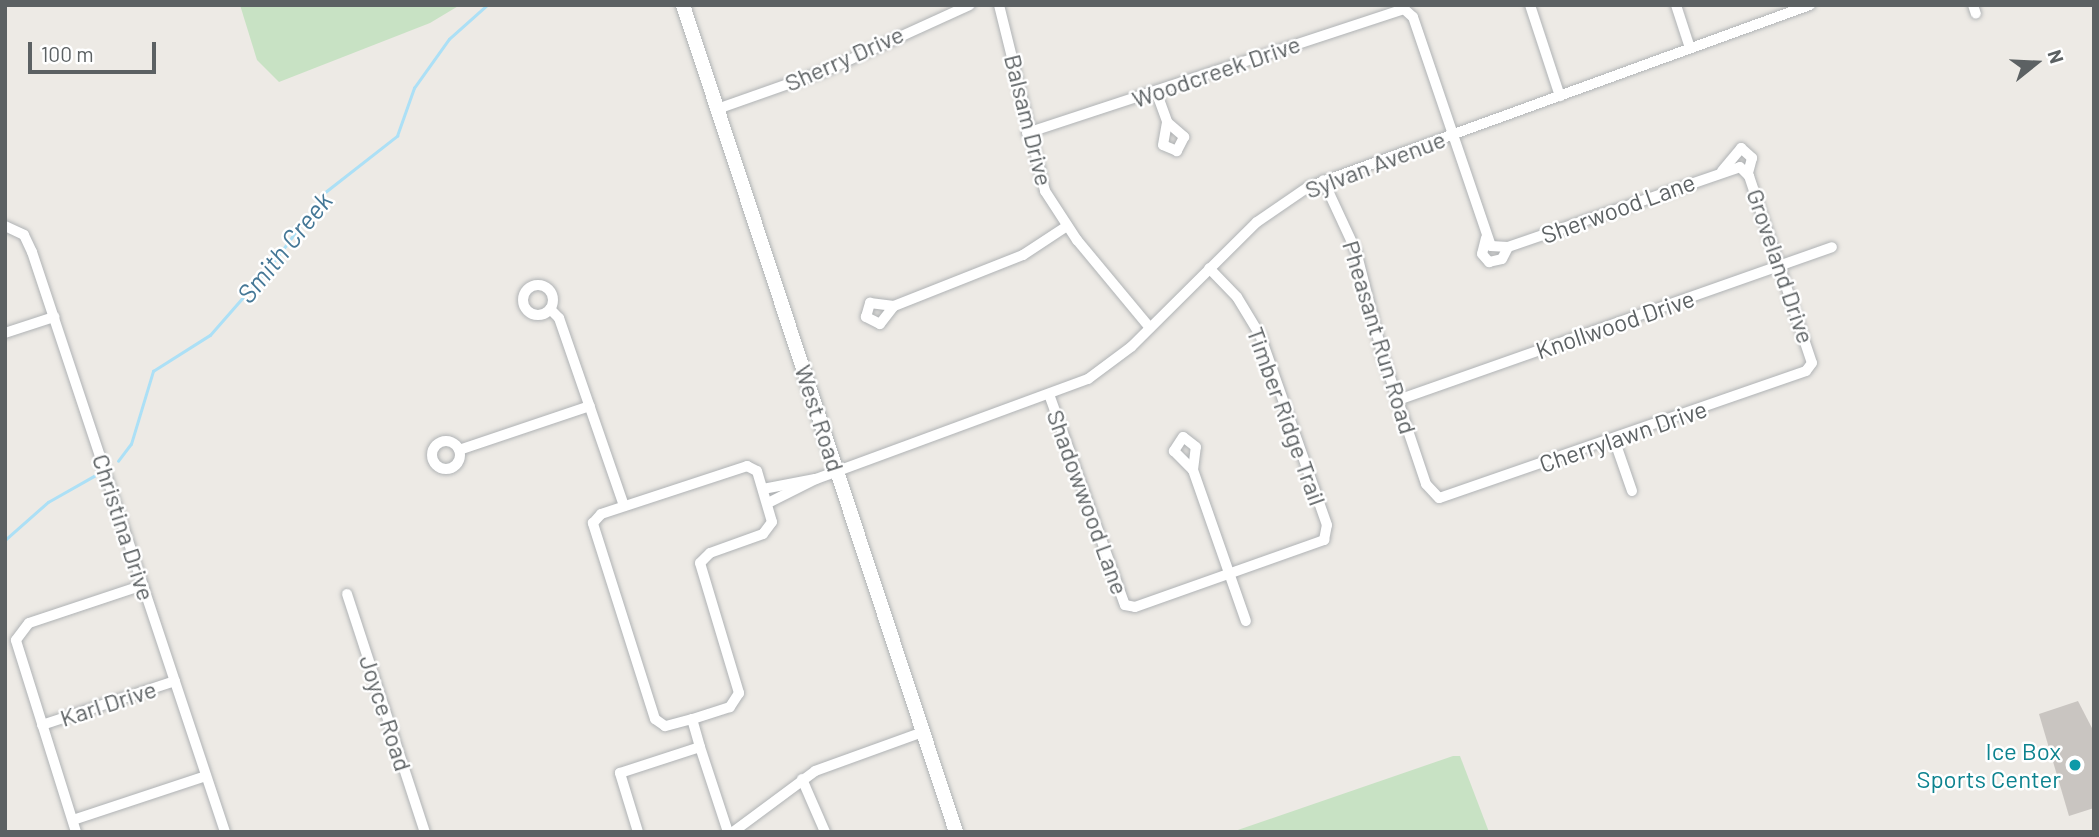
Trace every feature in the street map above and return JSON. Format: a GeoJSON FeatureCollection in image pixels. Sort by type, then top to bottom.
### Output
{"type":"FeatureCollection","features":[{"type":"Feature","properties":{"kind":"street","name":"West Road"},"geometry":{"type":"LineString","coordinates":[[683,5],[956,832]]}},
{"type":"Feature","properties":{"kind":"street","name":"Sherry Drive"},"geometry":{"type":"LineString","coordinates":[[717,109],[825,71],[970,5]]}},
{"type":"Feature","properties":{"kind":"street","name":"Balsam Drive"},"geometry":{"type":"LineString","coordinates":[[999,5],[1027,133],[1045,191],[1067,226],[1150,328]]}},
{"type":"Feature","properties":{"kind":"street"},"geometry":{"type":"LineString","coordinates":[[1530,5],[1560,96]]}},
{"type":"Feature","properties":{"kind":"street"},"geometry":{"type":"LineString","coordinates":[[1676,5],[1690,48]]}},
{"type":"Feature","properties":{"kind":"street","name":"Sylvan Avenue"},"geometry":{"type":"LineString","coordinates":[[816,479],[1050,397],[1102,370],[1150,328],[1273,208],[1323,180],[1810,5]]}},
{"type":"Feature","properties":{"kind":"street","name":"Woodcreek Drive"},"geometry":{"type":"LineString","coordinates":[[1027,133],[1404,9],[1412,17],[1451,135]]}},
{"type":"Feature","properties":{"kind":"street"},"geometry":{"type":"LineString","coordinates":[[1156,91],[1167,122]]}},
{"type":"Feature","properties":{"kind":"street"},"geometry":{"type":"LineString","coordinates":[[1451,135],[1486,238],[1482,254],[1489,262],[1502,259],[1508,247]]}},
{"type":"Feature","properties":{"kind":"street","name":"Groveland Drive"},"geometry":{"type":"LineString","coordinates":[[1722,171],[1741,148],[1752,158],[1745,171],[1780,265],[1811,365]]}},
{"type":"Feature","properties":{"kind":"street","name":"Sherwood Lane"},"geometry":{"type":"LineString","coordinates":[[1486,238],[1494,248],[1508,247],[1722,171],[1745,171]]}},
{"type":"Feature","properties":{"kind":"street","name":"Pheasant Run Road"},"geometry":{"type":"LineString","coordinates":[[1323,180],[1356,251],[1398,400],[1433,496]]}},
{"type":"Feature","properties":{"kind":"street"},"geometry":{"type":"LineString","coordinates":[[894,306],[1023,255],[1067,226]]}},
{"type":"Feature","properties":{"kind":"street","name":"Christina Drive"},"geometry":{"type":"LineString","coordinates":[[10,227],[27,239],[225,832]]}},
{"type":"Feature","properties":{"kind":"street","name":"Knollwood Drive"},"geometry":{"type":"LineString","coordinates":[[1398,400],[1832,247]]}},
{"type":"Feature","properties":{"kind":"street","name":"Timber Ridge Trail"},"geometry":{"type":"LineString","coordinates":[[1209,268],[1256,327],[1327,537],[1229,574]]}},
{"type":"Feature","properties":{"kind":"street"},"geometry":{"type":"LineString","coordinates":[[550,309],[559,318],[624,506]]}},
{"type":"Feature","properties":{"kind":"street"},"geometry":{"type":"LineString","coordinates":[[5,333],[54,317]]}},
{"type":"Feature","properties":{"kind":"street","name":"Cherrylawn Drive"},"geometry":{"type":"LineString","coordinates":[[1433,496],[1445,499],[1811,365]]}},
{"type":"Feature","properties":{"kind":"street","name":"Shadowwood Lane"},"geometry":{"type":"LineString","coordinates":[[1050,397],[1121,601],[1128,606],[1229,574]]}},
{"type":"Feature","properties":{"kind":"street"},"geometry":{"type":"LineString","coordinates":[[459,450],[590,406]]}},
{"type":"Feature","properties":{"kind":"street"},"geometry":{"type":"LineString","coordinates":[[1614,439],[1633,491]]}},
{"type":"Feature","properties":{"kind":"street"},"geometry":{"type":"LineString","coordinates":[[743,466],[757,471],[772,517],[768,532],[710,553],[700,564],[738,693],[730,707],[665,726],[655,719],[593,531],[597,517],[624,506],[743,466]]}},
{"type":"Feature","properties":{"kind":"street"},"geometry":{"type":"LineString","coordinates":[[1193,470],[1246,621]]}},
{"type":"Feature","properties":{"kind":"street"},"geometry":{"type":"LineString","coordinates":[[763,489],[816,479]]}},
{"type":"Feature","properties":{"kind":"street"},"geometry":{"type":"LineString","coordinates":[[768,503],[816,479]]}},
{"type":"Feature","properties":{"kind":"street"},"geometry":{"type":"LineString","coordinates":[[76,832],[16,647],[18,636],[29,623],[143,585]]}},
{"type":"Feature","properties":{"kind":"street","name":"Joyce Road"},"geometry":{"type":"LineString","coordinates":[[347,594],[425,832]]}},
{"type":"Feature","properties":{"kind":"street","name":"Karl Drive"},"geometry":{"type":"LineString","coordinates":[[42,725],[175,681]]}},
{"type":"Feature","properties":{"kind":"street"},"geometry":{"type":"LineString","coordinates":[[692,719],[730,832],[802,779],[923,732]]}},
{"type":"Feature","properties":{"kind":"street"},"geometry":{"type":"LineString","coordinates":[[638,832],[620,773],[700,747]]}},
{"type":"Feature","properties":{"kind":"street"},"geometry":{"type":"LineString","coordinates":[[73,820],[206,776]]}},
{"type":"Feature","properties":{"kind":"street"},"geometry":{"type":"LineString","coordinates":[[802,779],[812,792],[825,832]]}},
{"type":"Feature","properties":{"kind":"green space"},"geometry":{"type":"Polygon","coordinates":[[[240,5],[460,5],[430,23],[279,82],[257,60],[240,5]]]}},
{"type":"Feature","properties":{"kind":"green space"},"geometry":{"type":"Polygon","coordinates":[[[1453,756],[1460,756],[1489,832],[1232,832],[1453,756]]]}},
{"type":"Feature","properties":{"kind":"building","name":"Ice Box Sports Center"},"geometry":{"type":"Polygon","coordinates":[[[2078,701],[2094,732],[2094,808],[2069,816],[2039,714],[2078,701]]]}},
{"type":"Feature","properties":{"kind":"waterway","name":"Smith Creek"},"geometry":{"type":"LineString","coordinates":[[118,461],[131,444],[153,371],[210,335],[273,263],[324,193],[397,136],[414,88],[449,39],[487,5]]}},
{"type":"Feature","properties":{"kind":"waterway","name":"Smith Creek"},"geometry":{"type":"LineString","coordinates":[[5,540],[48,502],[94,476]]}},
{"type":"Feature","properties":{"kind":"place","name":"Ice Box Sports Center"},"geometry":{"type":"Point","coordinates":[2075,765]}}]}
